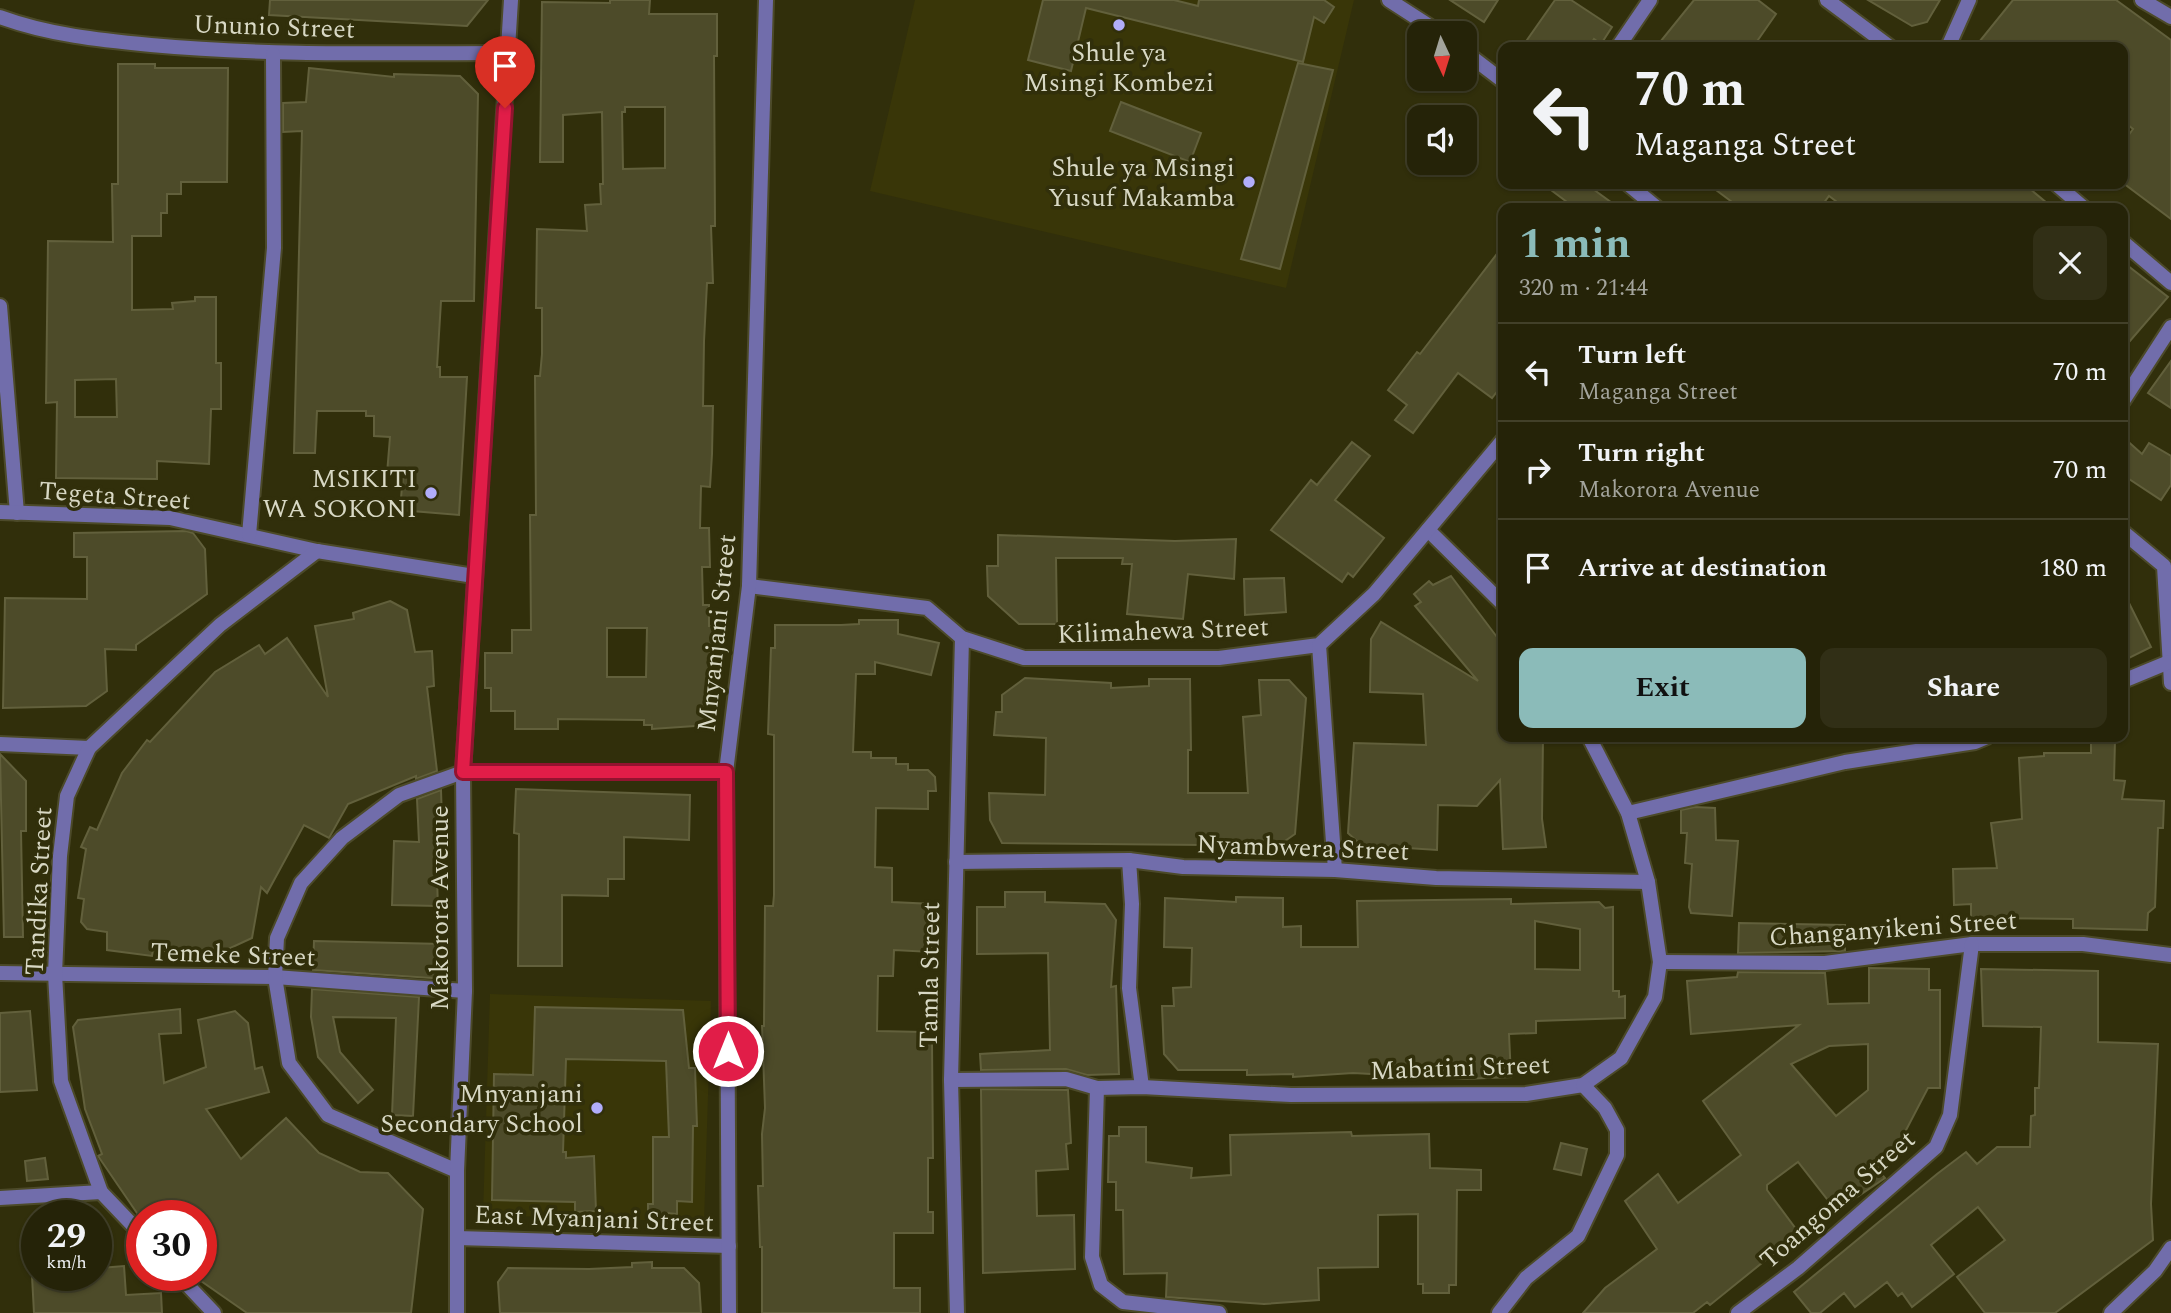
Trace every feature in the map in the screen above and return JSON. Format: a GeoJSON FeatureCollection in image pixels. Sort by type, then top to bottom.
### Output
{"type":"FeatureCollection","features":[{"type":"Feature","properties":{"kind":"street","name":"Makorora Avenue"},"geometry":{"type":"LineString","coordinates":[[457,1313],[457,1171],[465,991],[463,772],[511,0]]}},
{"type":"Feature","properties":{"kind":"street","name":"Mnyanjani Street"},"geometry":{"type":"LineString","coordinates":[[729,1313],[726,772],[749,586],[766,0]]}},
{"type":"Feature","properties":{"kind":"street"},"geometry":{"type":"LineString","coordinates":[[1389,0],[1406,4],[1426,21]]}},
{"type":"Feature","properties":{"kind":"street"},"geometry":{"type":"LineString","coordinates":[[1622,42],[1650,0]]}},
{"type":"Feature","properties":{"kind":"street"},"geometry":{"type":"LineString","coordinates":[[1827,0],[1883,42]]}},
{"type":"Feature","properties":{"kind":"street"},"geometry":{"type":"LineString","coordinates":[[1950,42],[1969,0]]}},
{"type":"Feature","properties":{"kind":"street"},"geometry":{"type":"LineString","coordinates":[[2143,0],[2171,17]]}},
{"type":"Feature","properties":{"kind":"street","name":"Ununio Street"},"geometry":{"type":"LineString","coordinates":[[0,17],[23,26],[88,38],[273,54],[508,53]]}},
{"type":"Feature","properties":{"kind":"street"},"geometry":{"type":"LineString","coordinates":[[249,535],[274,248],[273,54]]}},
{"type":"Feature","properties":{"kind":"street"},"geometry":{"type":"LineString","coordinates":[[1477,61],[1498,77]]}},
{"type":"Feature","properties":{"kind":"street"},"geometry":{"type":"LineString","coordinates":[[1634,189],[1651,203]]}},
{"type":"Feature","properties":{"kind":"street"},"geometry":{"type":"LineString","coordinates":[[2062,189],[2078,203]]}},
{"type":"Feature","properties":{"kind":"street"},"geometry":{"type":"LineString","coordinates":[[2128,246],[2171,284]]}},
{"type":"Feature","properties":{"kind":"street"},"geometry":{"type":"LineString","coordinates":[[0,306],[17,513]]}},
{"type":"Feature","properties":{"kind":"street"},"geometry":{"type":"LineString","coordinates":[[2128,393],[2171,327]]}},
{"type":"Feature","properties":{"kind":"street"},"geometry":{"type":"LineString","coordinates":[[1335,870],[1319,645],[1374,594],[1498,446]]}},
{"type":"Feature","properties":{"kind":"street","name":"Tegeta Street"},"geometry":{"type":"LineString","coordinates":[[0,512],[170,518],[317,551],[474,576]]}},
{"type":"Feature","properties":{"kind":"street"},"geometry":{"type":"LineString","coordinates":[[1428,530],[1498,599]]}},
{"type":"Feature","properties":{"kind":"street"},"geometry":{"type":"LineString","coordinates":[[2128,536],[2167,564],[2171,682]]}},
{"type":"Feature","properties":{"kind":"street","name":"Tandika Street"},"geometry":{"type":"LineString","coordinates":[[126,1218],[101,1192],[61,1081],[55,974],[60,856],[67,796],[89,748],[220,625],[317,551]]}},
{"type":"Feature","properties":{"kind":"street","name":"Kilimahewa Street"},"geometry":{"type":"LineString","coordinates":[[749,586],[927,608],[962,638],[1024,658],[1219,658],[1319,645]]}},
{"type":"Feature","properties":{"kind":"street","name":"Tamla Street"},"geometry":{"type":"LineString","coordinates":[[957,1313],[951,1080],[962,638]]}},
{"type":"Feature","properties":{"kind":"street"},"geometry":{"type":"LineString","coordinates":[[2128,679],[2169,662]]}},
{"type":"Feature","properties":{"kind":"street","name":"Mabatini Street"},"geometry":{"type":"LineString","coordinates":[[951,1080],[1066,1079],[1097,1088],[1142,1087],[1305,1095],[1525,1094],[1583,1085],[1621,1058],[1655,997],[1660,962],[1648,882],[1629,814],[1592,742]]}},
{"type":"Feature","properties":{"kind":"street"},"geometry":{"type":"LineString","coordinates":[[1629,814],[1845,762],[1975,742]]}},
{"type":"Feature","properties":{"kind":"street"},"geometry":{"type":"LineString","coordinates":[[0,744],[89,748]]}},
{"type":"Feature","properties":{"kind":"street"},"geometry":{"type":"LineString","coordinates":[[457,1171],[328,1115],[289,1062],[275,977],[277,938],[301,883],[342,838],[399,796],[463,772],[726,772]]}},
{"type":"Feature","properties":{"kind":"street"},"geometry":{"type":"LineString","coordinates":[[1129,860],[1132,904],[1129,988],[1142,1087]]}},
{"type":"Feature","properties":{"kind":"street","name":"Nyambwera Street"},"geometry":{"type":"LineString","coordinates":[[956,862],[1129,860],[1183,867],[1335,870],[1436,878],[1648,882]]}},
{"type":"Feature","properties":{"kind":"street","name":"Changanyikeni Street"},"geometry":{"type":"LineString","coordinates":[[1660,962],[1825,963],[1972,944],[2083,944],[2171,955]]}},
{"type":"Feature","properties":{"kind":"street","name":"Toangoma Street"},"geometry":{"type":"LineString","coordinates":[[1738,1313],[1798,1268],[1936,1147],[1950,1115],[1972,944]]}},
{"type":"Feature","properties":{"kind":"street","name":"Temeke Street"},"geometry":{"type":"LineString","coordinates":[[0,973],[275,977],[465,991]]}},
{"type":"Feature","properties":{"kind":"street"},"geometry":{"type":"LineString","coordinates":[[1499,1313],[1525,1278],[1558,1249],[1578,1236],[1617,1155],[1617,1130],[1605,1108],[1583,1085]]}},
{"type":"Feature","properties":{"kind":"street"},"geometry":{"type":"LineString","coordinates":[[1097,1088],[1092,1256],[1101,1285],[1123,1302],[1219,1313]]}},
{"type":"Feature","properties":{"kind":"street"},"geometry":{"type":"LineString","coordinates":[[0,1199],[101,1192]]}},
{"type":"Feature","properties":{"kind":"street","name":"East Myanjani Street"},"geometry":{"type":"LineString","coordinates":[[457,1238],[729,1246]]}},
{"type":"Feature","properties":{"kind":"street"},"geometry":{"type":"LineString","coordinates":[[2110,1313],[2155,1270],[2171,1248]]}},
{"type":"Feature","properties":{"kind":"street"},"geometry":{"type":"LineString","coordinates":[[193,1291],[214,1313]]}},
{"type":"Feature","properties":{"kind":"shaded area"},"geometry":{"type":"Polygon","coordinates":[[[915,0],[1354,0],[1286,288],[870,191],[915,0]]]}},
{"type":"Feature","properties":{"kind":"shaded area","name":"Mnyanjani Secondary School"},"geometry":{"type":"Polygon","coordinates":[[[490,994],[711,1001],[704,1222],[483,1215],[490,994]]]}},
{"type":"Feature","properties":{"kind":"building"},"geometry":{"type":"Polygon","coordinates":[[[270,0],[488,0],[467,26],[269,15],[270,0]]]}},
{"type":"Feature","properties":{"kind":"building"},"geometry":{"type":"Polygon","coordinates":[[[610,0],[650,0],[649,14],[717,14],[717,56],[714,56],[715,226],[711,226],[713,283],[707,283],[703,406],[713,406],[712,454],[710,487],[701,486],[700,528],[709,528],[710,567],[702,567],[703,605],[709,605],[709,626],[714,626],[714,650],[710,650],[709,725],[652,729],[652,725],[644,725],[644,720],[558,719],[558,729],[515,729],[515,711],[491,711],[491,688],[485,688],[485,653],[512,653],[512,630],[531,630],[530,515],[536,515],[535,376],[540,376],[542,354],[542,308],[536,308],[537,229],[587,231],[585,205],[601,204],[600,184],[603,184],[602,112],[563,115],[563,162],[540,162],[542,2],[610,3],[610,0]],[[625,107],[625,112],[622,112],[623,169],[665,168],[665,107],[625,107]],[[607,628],[607,677],[646,677],[647,628],[607,628]]]}},
{"type":"Feature","properties":{"kind":"building"},"geometry":{"type":"Polygon","coordinates":[[[1043,0],[1174,0],[1198,6],[1199,0],[1324,0],[1334,7],[1324,23],[1314,17],[1303,62],[1086,8],[1071,71],[1028,60],[1043,0]]]}},
{"type":"Feature","properties":{"kind":"building"},"geometry":{"type":"Polygon","coordinates":[[[1450,0],[1498,0],[1484,22],[1450,0]]]}},
{"type":"Feature","properties":{"kind":"building"},"geometry":{"type":"Polygon","coordinates":[[[1555,0],[1571,0],[1612,27],[1602,42],[1594,39],[1592,42],[1526,42],[1555,0]]]}},
{"type":"Feature","properties":{"kind":"building"},"geometry":{"type":"Polygon","coordinates":[[[1694,0],[1758,0],[1776,14],[1756,42],[1660,42],[1694,0]]]}},
{"type":"Feature","properties":{"kind":"building"},"geometry":{"type":"Polygon","coordinates":[[[1868,0],[1940,0],[1927,22],[1912,26],[1868,0]]]}},
{"type":"Feature","properties":{"kind":"building"},"geometry":{"type":"Polygon","coordinates":[[[2013,0],[2116,0],[2171,40],[2171,219],[2128,187],[2128,136],[2133,129],[2128,125],[2128,42],[1979,42],[2013,0]]]}},
{"type":"Feature","properties":{"kind":"building"},"geometry":{"type":"Polygon","coordinates":[[[1298,63],[1333,70],[1280,269],[1241,259],[1298,63]]]}},
{"type":"Feature","properties":{"kind":"building"},"geometry":{"type":"Polygon","coordinates":[[[118,64],[155,64],[155,68],[228,68],[227,182],[181,182],[181,194],[167,194],[167,213],[161,213],[161,236],[132,236],[132,310],[173,309],[172,303],[195,301],[195,297],[216,297],[216,363],[221,363],[221,409],[211,409],[209,464],[157,461],[157,479],[56,478],[57,402],[46,403],[48,241],[113,242],[112,184],[118,184],[118,64]],[[116,379],[75,380],[75,417],[117,417],[116,379]]]}},
{"type":"Feature","properties":{"kind":"building"},"geometry":{"type":"Polygon","coordinates":[[[309,68],[394,77],[394,74],[460,76],[478,94],[474,301],[441,301],[437,367],[440,367],[440,377],[467,377],[459,515],[400,510],[403,475],[387,474],[390,437],[374,436],[374,416],[366,416],[366,411],[317,411],[315,453],[294,453],[302,131],[283,132],[283,103],[306,102],[309,68]]]}},
{"type":"Feature","properties":{"kind":"building"},"geometry":{"type":"Polygon","coordinates":[[[1121,102],[1201,133],[1190,162],[1110,131],[1121,102]]]}},
{"type":"Feature","properties":{"kind":"building"},"geometry":{"type":"Polygon","coordinates":[[[1550,189],[1593,189],[1612,203],[1568,203],[1550,189]]]}},
{"type":"Feature","properties":{"kind":"building"},"geometry":{"type":"Polygon","coordinates":[[[1715,189],[2030,189],[2047,203],[1838,203],[1829,196],[1824,203],[1733,203],[1715,189]]]}},
{"type":"Feature","properties":{"kind":"building"},"geometry":{"type":"Polygon","coordinates":[[[1498,253],[1498,390],[1492,398],[1458,373],[1413,433],[1395,420],[1407,405],[1388,390],[1417,352],[1420,354],[1498,253]]]}},
{"type":"Feature","properties":{"kind":"building"},"geometry":{"type":"Polygon","coordinates":[[[2128,266],[2168,297],[2128,343],[2128,266]]]}},
{"type":"Feature","properties":{"kind":"building"},"geometry":{"type":"Polygon","coordinates":[[[2171,361],[2171,408],[2148,393],[2171,361]]]}},
{"type":"Feature","properties":{"kind":"building"},"geometry":{"type":"Polygon","coordinates":[[[2128,441],[2142,454],[2149,443],[2171,456],[2171,485],[2161,500],[2128,478],[2128,441]]]}},
{"type":"Feature","properties":{"kind":"building"},"geometry":{"type":"Polygon","coordinates":[[[1352,442],[1370,456],[1335,500],[1384,538],[1353,577],[1348,573],[1342,582],[1271,530],[1311,480],[1317,485],[1352,442]]]}},
{"type":"Feature","properties":{"kind":"building"},"geometry":{"type":"Polygon","coordinates":[[[74,533],[193,533],[205,549],[207,594],[136,645],[136,650],[105,649],[107,691],[86,706],[3,708],[5,598],[87,599],[87,557],[74,557],[74,533]]]}},
{"type":"Feature","properties":{"kind":"building"},"geometry":{"type":"Polygon","coordinates":[[[998,535],[1175,541],[1236,539],[1234,579],[1188,574],[1183,619],[1127,614],[1132,564],[1122,564],[1123,558],[1056,558],[1057,624],[1019,624],[988,596],[987,566],[998,566],[998,535]]]}},
{"type":"Feature","properties":{"kind":"building"},"geometry":{"type":"Polygon","coordinates":[[[1451,576],[1498,638],[1498,742],[1543,742],[1542,819],[1546,847],[1503,849],[1500,780],[1477,806],[1438,805],[1437,850],[1361,845],[1348,833],[1354,743],[1426,745],[1423,694],[1370,692],[1371,639],[1381,622],[1478,681],[1415,606],[1421,602],[1414,594],[1429,581],[1433,585],[1451,576]]]}},
{"type":"Feature","properties":{"kind":"building"},"geometry":{"type":"Polygon","coordinates":[[[1284,578],[1286,612],[1245,615],[1244,579],[1284,578]]]}},
{"type":"Feature","properties":{"kind":"building"},"geometry":{"type":"Polygon","coordinates":[[[390,601],[407,610],[415,652],[432,651],[434,686],[427,687],[437,771],[416,779],[416,776],[348,804],[329,838],[304,825],[267,893],[261,887],[252,938],[224,951],[195,951],[195,954],[153,950],[152,956],[107,950],[107,932],[87,929],[81,922],[84,899],[78,898],[86,849],[81,847],[90,827],[97,830],[122,773],[147,740],[150,742],[215,672],[259,645],[265,654],[287,638],[328,697],[315,626],[354,619],[353,613],[390,601]]]}},
{"type":"Feature","properties":{"kind":"building"},"geometry":{"type":"Polygon","coordinates":[[[2128,601],[2151,647],[2128,658],[2128,601]]]}},
{"type":"Feature","properties":{"kind":"building"},"geometry":{"type":"Polygon","coordinates":[[[859,620],[898,620],[898,634],[939,643],[931,675],[875,662],[875,674],[856,674],[853,752],[871,752],[871,758],[896,758],[896,764],[908,764],[908,770],[928,770],[935,777],[936,791],[928,791],[928,809],[876,808],[875,867],[892,868],[892,902],[933,904],[931,952],[894,950],[893,976],[878,976],[877,1031],[923,1032],[923,1043],[932,1043],[933,1158],[928,1158],[928,1212],[933,1212],[933,1233],[894,1233],[894,1288],[920,1288],[920,1313],[762,1313],[758,1186],[763,1186],[762,1134],[765,1108],[762,1026],[765,906],[773,906],[774,895],[774,735],[768,734],[771,648],[775,648],[775,625],[859,624],[859,620]]]}},
{"type":"Feature","properties":{"kind":"building"},"geometry":{"type":"Polygon","coordinates":[[[1025,678],[1111,683],[1111,688],[1149,686],[1149,679],[1190,679],[1191,750],[1188,750],[1188,793],[1248,793],[1243,717],[1261,715],[1259,680],[1289,680],[1306,698],[1295,834],[1282,843],[1261,845],[1261,841],[1205,841],[1205,845],[1002,843],[990,820],[989,793],[1045,795],[1046,738],[994,735],[996,712],[1002,712],[1002,695],[1025,678]]]}},
{"type":"Feature","properties":{"kind":"building"},"geometry":{"type":"Polygon","coordinates":[[[2091,742],[2115,742],[2114,780],[2125,781],[2122,799],[2164,801],[2163,828],[2158,828],[2155,907],[2148,913],[2147,930],[2073,928],[2073,919],[1971,918],[1971,904],[1954,905],[1953,869],[1997,868],[1991,823],[2022,819],[2019,758],[2044,756],[2044,753],[2091,753],[2091,742]]]}},
{"type":"Feature","properties":{"kind":"building"},"geometry":{"type":"Polygon","coordinates":[[[0,754],[26,781],[26,831],[21,831],[23,937],[4,937],[0,754]]]}},
{"type":"Feature","properties":{"kind":"building"},"geometry":{"type":"Polygon","coordinates":[[[516,789],[690,795],[689,840],[624,837],[624,879],[608,879],[608,896],[562,895],[562,966],[518,966],[519,834],[514,833],[516,789]]]}},
{"type":"Feature","properties":{"kind":"building"},"geometry":{"type":"Polygon","coordinates":[[[441,790],[443,852],[436,853],[438,906],[392,905],[394,841],[419,842],[417,799],[441,790]]]}},
{"type":"Feature","properties":{"kind":"building"},"geometry":{"type":"Polygon","coordinates":[[[1695,807],[1715,808],[1716,840],[1738,841],[1732,916],[1691,913],[1689,907],[1692,864],[1685,863],[1687,833],[1681,833],[1681,810],[1695,807]]]}},
{"type":"Feature","properties":{"kind":"building"},"geometry":{"type":"Polygon","coordinates":[[[1005,892],[1045,892],[1045,902],[1105,904],[1116,920],[1111,987],[1116,986],[1119,1074],[1087,1075],[1066,1069],[981,1070],[980,1054],[1050,1050],[1048,953],[977,954],[977,907],[1005,907],[1005,892]]]}},
{"type":"Feature","properties":{"kind":"building"},"geometry":{"type":"Polygon","coordinates":[[[1236,897],[1283,898],[1283,927],[1301,926],[1301,947],[1358,947],[1357,901],[1511,899],[1511,904],[1599,902],[1605,908],[1613,907],[1613,991],[1619,991],[1619,997],[1625,996],[1625,1018],[1536,1021],[1536,1033],[1509,1034],[1511,1077],[1463,1079],[1353,1073],[1293,1077],[1293,1074],[1247,1075],[1247,1070],[1178,1070],[1164,1054],[1162,1006],[1174,1006],[1173,988],[1191,987],[1192,948],[1164,947],[1165,898],[1236,902],[1236,897]],[[1535,921],[1535,969],[1580,970],[1580,929],[1535,921]]]}},
{"type":"Feature","properties":{"kind":"building"},"geometry":{"type":"Polygon","coordinates":[[[1739,923],[1845,925],[1845,951],[1738,953],[1739,923]]]}},
{"type":"Feature","properties":{"kind":"building"},"geometry":{"type":"Polygon","coordinates":[[[314,941],[443,944],[446,979],[313,970],[314,941]]]}},
{"type":"Feature","properties":{"kind":"building"},"geometry":{"type":"Polygon","coordinates":[[[1869,968],[1929,969],[1929,990],[1940,990],[1940,1088],[1928,1088],[1892,1157],[1877,1169],[1885,1178],[1844,1206],[1841,1202],[1834,1208],[1798,1162],[1767,1185],[1767,1190],[1799,1233],[1710,1305],[1707,1302],[1693,1313],[1583,1313],[1605,1288],[1657,1249],[1625,1201],[1658,1174],[1678,1203],[1741,1155],[1703,1101],[1799,1025],[1691,1034],[1687,981],[1737,977],[1738,972],[1825,973],[1828,1004],[1869,1003],[1869,968]],[[1868,1044],[1829,1046],[1791,1064],[1836,1116],[1868,1090],[1868,1044]]]}},
{"type":"Feature","properties":{"kind":"building"},"geometry":{"type":"Polygon","coordinates":[[[1981,969],[2098,971],[2098,1042],[2158,1044],[2151,1204],[2153,1240],[2055,1313],[1985,1313],[1957,1277],[2005,1240],[1978,1207],[1931,1245],[1954,1274],[1912,1307],[1902,1293],[1898,1296],[1887,1282],[1855,1307],[1844,1293],[1820,1313],[1811,1313],[1794,1292],[1966,1152],[1977,1164],[1997,1147],[2030,1147],[2031,1116],[2035,1115],[2035,1088],[2039,1088],[2041,1027],[1983,1026],[1981,969]]]}},
{"type":"Feature","properties":{"kind":"building"},"geometry":{"type":"Polygon","coordinates":[[[312,989],[419,997],[413,1116],[392,1115],[396,1018],[333,1017],[340,1052],[373,1090],[358,1103],[318,1057],[311,1017],[312,989]]]}},
{"type":"Feature","properties":{"kind":"building"},"geometry":{"type":"Polygon","coordinates":[[[535,1007],[683,1010],[689,1068],[695,1068],[697,1126],[693,1126],[692,1202],[677,1201],[677,1214],[667,1213],[667,1226],[648,1226],[648,1204],[653,1204],[653,1137],[669,1137],[666,1061],[566,1059],[563,1152],[566,1152],[566,1158],[594,1156],[596,1211],[575,1212],[575,1202],[492,1200],[494,1074],[533,1075],[535,1007]]]}},
{"type":"Feature","properties":{"kind":"building"},"geometry":{"type":"Polygon","coordinates":[[[180,1009],[181,1033],[159,1034],[164,1083],[206,1067],[198,1020],[235,1011],[248,1023],[255,1069],[262,1067],[269,1092],[206,1109],[241,1159],[286,1118],[319,1153],[360,1172],[388,1173],[423,1209],[411,1313],[247,1313],[215,1291],[217,1200],[128,1200],[98,1156],[102,1154],[85,1109],[73,1027],[78,1020],[180,1009]]]}},
{"type":"Feature","properties":{"kind":"building"},"geometry":{"type":"Polygon","coordinates":[[[30,1011],[37,1090],[0,1092],[0,1013],[30,1011]]]}},
{"type":"Feature","properties":{"kind":"building"},"geometry":{"type":"Polygon","coordinates":[[[981,1089],[1068,1090],[1071,1143],[1066,1144],[1068,1169],[1036,1171],[1037,1216],[1074,1215],[1075,1269],[983,1273],[981,1089]]]}},
{"type":"Feature","properties":{"kind":"building"},"geometry":{"type":"Polygon","coordinates":[[[1119,1127],[1146,1127],[1146,1162],[1192,1168],[1191,1178],[1231,1175],[1230,1135],[1351,1132],[1352,1136],[1429,1134],[1430,1168],[1481,1170],[1481,1190],[1457,1190],[1456,1285],[1449,1285],[1449,1293],[1423,1293],[1423,1284],[1418,1284],[1418,1214],[1378,1215],[1378,1267],[1318,1268],[1319,1300],[1264,1304],[1166,1297],[1167,1273],[1124,1274],[1123,1210],[1116,1210],[1116,1182],[1108,1182],[1109,1136],[1119,1136],[1119,1127]]]}},
{"type":"Feature","properties":{"kind":"building"},"geometry":{"type":"Polygon","coordinates":[[[1561,1143],[1587,1149],[1581,1175],[1554,1169],[1561,1143]]]}},
{"type":"Feature","properties":{"kind":"building"},"geometry":{"type":"Polygon","coordinates":[[[45,1158],[48,1179],[27,1181],[25,1161],[45,1158]]]}},
{"type":"Feature","properties":{"kind":"building"},"geometry":{"type":"Polygon","coordinates":[[[652,1262],[652,1268],[684,1268],[699,1283],[701,1313],[500,1313],[498,1282],[508,1268],[589,1269],[632,1267],[632,1263],[652,1262]]]}},
{"type":"Feature","properties":{"kind":"building"},"geometry":{"type":"Polygon","coordinates":[[[124,1266],[126,1295],[161,1293],[162,1313],[34,1313],[33,1291],[112,1291],[112,1267],[124,1266]]]}},
{"type":"Feature","properties":{"kind":"place","name":"Shule ya Msingi Kombezi"},"geometry":{"type":"Point","coordinates":[1119,25]}},
{"type":"Feature","properties":{"kind":"place","name":"Shule ya Msingi Yusuf Makamba"},"geometry":{"type":"Point","coordinates":[1249,182]}},
{"type":"Feature","properties":{"kind":"place","name":"MSIKITI WA SOKONI"},"geometry":{"type":"Point","coordinates":[431,493]}},
{"type":"Feature","properties":{"kind":"place","name":"Mnyanjani Secondary School"},"geometry":{"type":"Point","coordinates":[597,1108]}},
{"type":"Feature","properties":{"kind":"route"},"geometry":{"type":"LineString","coordinates":[[505,108],[463,772],[726,772],[728,1051]]}}]}
